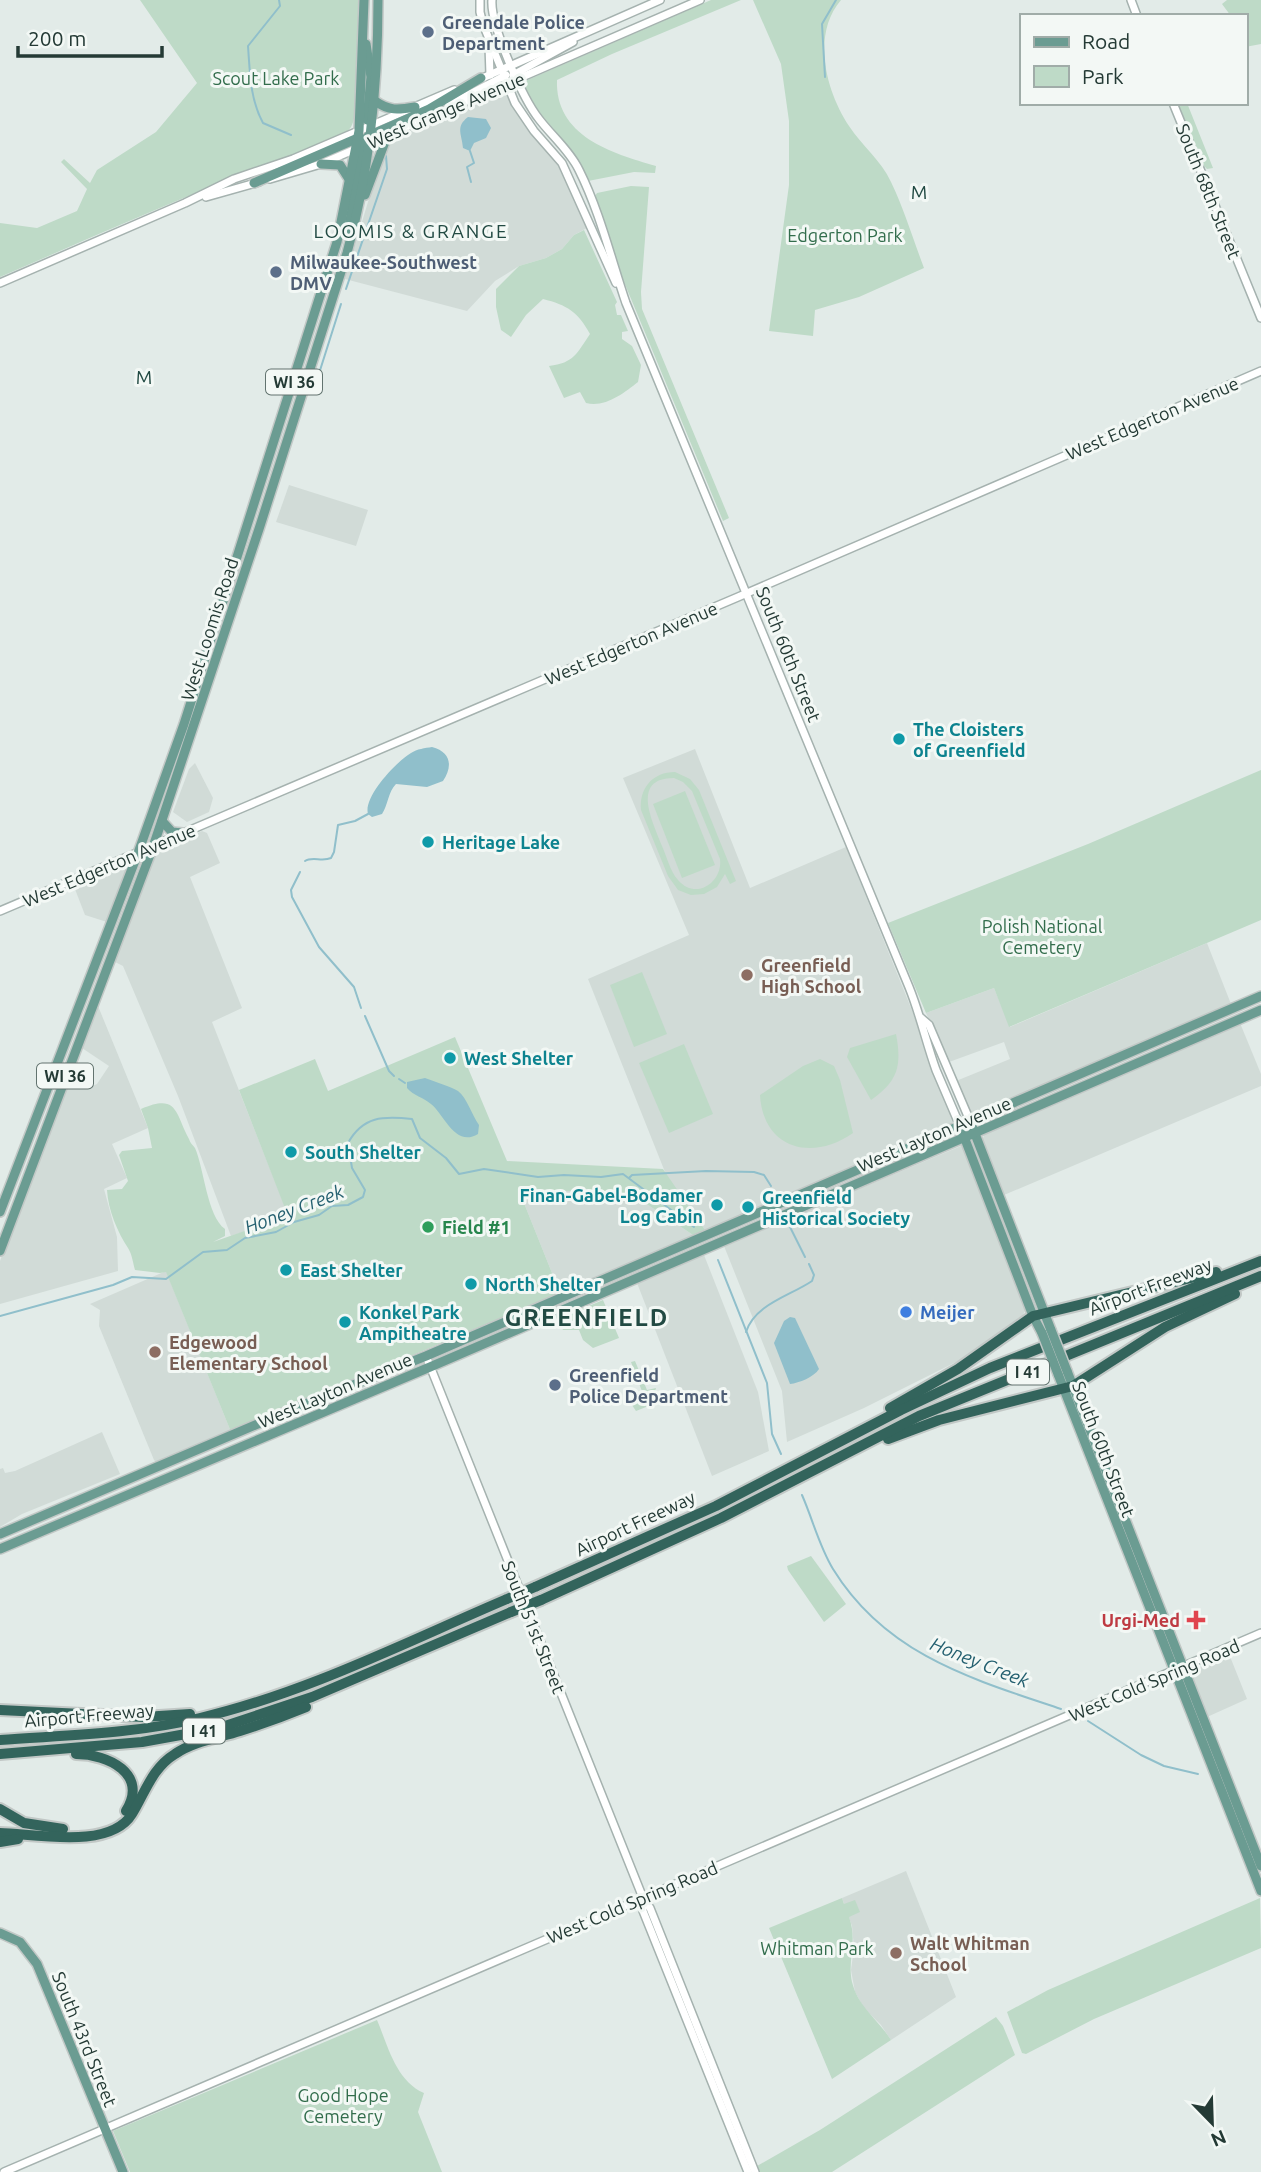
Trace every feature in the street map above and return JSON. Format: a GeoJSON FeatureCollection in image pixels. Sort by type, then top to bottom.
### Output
{"type":"FeatureCollection","features":[{"type":"Feature","properties":{"kind":"highway"},"geometry":{"type":"LineString","coordinates":[[864,1428],[873,1417],[962,1366],[1039,1314],[1198,1278],[1261,1255]]}},
{"type":"Feature","properties":{"kind":"highway","name":"Airport Freeway"},"geometry":{"type":"LineString","coordinates":[[0,1741],[172,1724],[242,1707],[288,1692],[535,1587],[704,1511],[864,1428],[990,1368],[1261,1261]]}},
{"type":"Feature","properties":{"kind":"highway","name":"Airport Freeway"},"geometry":{"type":"LineString","coordinates":[[0,1754],[142,1742],[219,1728],[279,1710],[541,1600],[685,1536],[919,1416],[1261,1276]]}},
{"type":"Feature","properties":{"kind":"highway"},"geometry":{"type":"LineString","coordinates":[[800,1478],[813,1477],[910,1430],[1069,1388],[1165,1327],[1261,1283]]}},
{"type":"Feature","properties":{"kind":"highway"},"geometry":{"type":"LineString","coordinates":[[0,1833],[42,1836],[97,1835],[114,1830],[131,1815],[152,1777],[173,1755],[195,1743],[264,1723],[319,1702],[393,1668],[397,1661]]}},
{"type":"Feature","properties":{"kind":"highway"},"geometry":{"type":"LineString","coordinates":[[0,1710],[159,1717],[209,1710],[273,1692],[288,1692]]}},
{"type":"Feature","properties":{"kind":"highway"},"geometry":{"type":"LineString","coordinates":[[0,1754],[17,1757],[82,1754],[104,1757],[124,1771],[132,1789],[130,1803],[122,1816],[111,1824],[95,1829],[37,1827],[17,1821],[0,1809]]}},
{"type":"Feature","properties":{"kind":"highway"},"geometry":{"type":"LineString","coordinates":[[0,1842],[42,1836]]}},
{"type":"Feature","properties":{"kind":"main road"},"geometry":{"type":"LineString","coordinates":[[344,261],[364,137],[370,68],[363,24],[363,0]]}},
{"type":"Feature","properties":{"kind":"main road","name":"West Loomis Road"},"geometry":{"type":"LineString","coordinates":[[0,1212],[152,813],[240,552],[334,254],[349,184],[375,101],[378,0]]}},
{"type":"Feature","properties":{"kind":"main road"},"geometry":{"type":"LineString","coordinates":[[254,183],[429,109],[486,76]]}},
{"type":"Feature","properties":{"kind":"main road"},"geometry":{"type":"LineString","coordinates":[[375,101],[392,110],[415,107]]}},
{"type":"Feature","properties":{"kind":"main road"},"geometry":{"type":"LineString","coordinates":[[358,213],[388,134]]}},
{"type":"Feature","properties":{"kind":"main road","name":"West Loomis Road"},"geometry":{"type":"LineString","coordinates":[[0,1251],[153,847],[250,555],[358,213],[364,137]]}},
{"type":"Feature","properties":{"kind":"main road"},"geometry":{"type":"LineString","coordinates":[[321,164],[340,165],[347,173],[349,184]]}},
{"type":"Feature","properties":{"kind":"main road"},"geometry":{"type":"LineString","coordinates":[[240,552],[250,555]]}},
{"type":"Feature","properties":{"kind":"main road"},"geometry":{"type":"LineString","coordinates":[[152,813],[162,819],[172,832],[183,833]]}},
{"type":"Feature","properties":{"kind":"main road"},"geometry":{"type":"LineString","coordinates":[[127,881],[138,886]]}},
{"type":"Feature","properties":{"kind":"main road","name":"West Layton Avenue"},"geometry":{"type":"LineString","coordinates":[[0,1534],[288,1411],[426,1356],[1261,996]]}},
{"type":"Feature","properties":{"kind":"main road"},"geometry":{"type":"LineString","coordinates":[[81,1001],[92,1005]]}},
{"type":"Feature","properties":{"kind":"main road","name":"West Layton Avenue"},"geometry":{"type":"LineString","coordinates":[[0,1549],[1261,1010]]}},
{"type":"Feature","properties":{"kind":"main road","name":"South 60th Street"},"geometry":{"type":"LineString","coordinates":[[970,1121],[1062,1373],[1183,1667],[1261,1866]]}},
{"type":"Feature","properties":{"kind":"main road","name":"South 60th Street"},"geometry":{"type":"LineString","coordinates":[[960,1126],[981,1182],[1039,1314]]}},
{"type":"Feature","properties":{"kind":"main road"},"geometry":{"type":"LineString","coordinates":[[981,1182],[992,1178]]}},
{"type":"Feature","properties":{"kind":"main road","name":"South 60th Street"},"geometry":{"type":"LineString","coordinates":[[1069,1388],[1174,1672],[1261,1891]]}},
{"type":"Feature","properties":{"kind":"main road"},"geometry":{"type":"LineString","coordinates":[[1186,1701],[1194,1712],[1200,1712]]}},
{"type":"Feature","properties":{"kind":"main road","name":"South 43rd Street"},"geometry":{"type":"LineString","coordinates":[[0,1933],[20,1942],[37,1964],[123,2172]]}},
{"type":"Feature","properties":{"kind":"street"},"geometry":{"type":"LineString","coordinates":[[481,0],[481,18],[487,35],[486,76]]}},
{"type":"Feature","properties":{"kind":"street","name":"South 60th Street"},"geometry":{"type":"LineString","coordinates":[[492,0],[494,22],[531,109],[579,169],[601,225],[626,303]]}},
{"type":"Feature","properties":{"kind":"street","name":"West Grange Avenue"},"geometry":{"type":"LineString","coordinates":[[515,73],[594,29],[660,0]]}},
{"type":"Feature","properties":{"kind":"street","name":"West Grange Avenue"},"geometry":{"type":"LineString","coordinates":[[0,282],[186,203],[234,179],[364,137],[388,134],[426,119],[505,77],[700,0]]}},
{"type":"Feature","properties":{"kind":"street","name":"South 60th Street"},"geometry":{"type":"LineString","coordinates":[[487,35],[523,118],[562,163],[626,303],[922,1018],[923,1029],[960,1126]]}},
{"type":"Feature","properties":{"kind":"street"},"geometry":{"type":"LineString","coordinates":[[505,77],[515,73]]}},
{"type":"Feature","properties":{"kind":"street","name":"West Grange Avenue"},"geometry":{"type":"LineString","coordinates":[[186,203],[321,164],[415,107],[486,76],[505,77]]}},
{"type":"Feature","properties":{"kind":"street","name":"South 68th Street"},"geometry":{"type":"LineString","coordinates":[[1174,105],[1261,318]]}},
{"type":"Feature","properties":{"kind":"street","name":"West Edgerton Avenue"},"geometry":{"type":"LineString","coordinates":[[0,911],[747,594],[1261,371]]}},
{"type":"Feature","properties":{"kind":"street","name":"South 60th Street"},"geometry":{"type":"LineString","coordinates":[[922,1018],[929,1025],[970,1121]]}},
{"type":"Feature","properties":{"kind":"street"},"geometry":{"type":"LineString","coordinates":[[945,1090],[955,1086]]}},
{"type":"Feature","properties":{"kind":"street","name":"South 51st Street"},"geometry":{"type":"LineString","coordinates":[[426,1356],[755,2172]]}},
{"type":"Feature","properties":{"kind":"street","name":"West Cold Spring Road"},"geometry":{"type":"LineString","coordinates":[[4,2172],[1261,1633]]}},
{"type":"Feature","properties":{"kind":"street","name":"South 51st Street"},"geometry":{"type":"LineString","coordinates":[[643,1898],[643,1911],[748,2172]]}},
{"type":"Feature","properties":{"kind":"shaded area"},"geometry":{"type":"Polygon","coordinates":[[[501,90],[507,92],[564,173],[587,228],[574,235],[562,249],[546,258],[519,266],[495,281],[467,311],[345,279],[379,165],[391,137],[501,90]]]}},
{"type":"Feature","properties":{"kind":"shaded area"},"geometry":{"type":"Polygon","coordinates":[[[289,485],[368,510],[356,546],[276,522],[289,485]]]}},
{"type":"Feature","properties":{"kind":"shaded area","name":"Greenfield High School"},"geometry":{"type":"Polygon","coordinates":[[[695,749],[750,888],[846,847],[954,1120],[950,1126],[705,1230],[667,1177],[588,979],[689,935],[623,778],[695,749]]]}},
{"type":"Feature","properties":{"kind":"shaded area"},"geometry":{"type":"Polygon","coordinates":[[[195,763],[213,798],[209,812],[187,822],[173,812],[189,769],[195,763]]]}},
{"type":"Feature","properties":{"kind":"shaded area"},"geometry":{"type":"Polygon","coordinates":[[[202,831],[207,833],[220,863],[190,877],[242,1008],[212,1022],[289,1217],[231,1236],[178,1096],[123,966],[115,962],[156,852],[202,831]]]}},
{"type":"Feature","properties":{"kind":"shaded area"},"geometry":{"type":"Polygon","coordinates":[[[125,863],[128,868],[107,922],[85,915],[73,884],[125,863]]]}},
{"type":"Feature","properties":{"kind":"shaded area"},"geometry":{"type":"Polygon","coordinates":[[[1207,943],[1231,1004],[983,1112],[971,1114],[956,1081],[1010,1059],[1004,1042],[949,1062],[926,1013],[994,988],[1010,1027],[1207,943]]]}},
{"type":"Feature","properties":{"kind":"shaded area"},"geometry":{"type":"Polygon","coordinates":[[[98,1006],[148,1128],[112,1144],[127,1178],[104,1189],[117,1237],[118,1271],[0,1304],[0,1261],[76,1062],[88,1088],[97,1084],[109,1066],[82,1048],[98,1006]]]}},
{"type":"Feature","properties":{"kind":"shaded area"},"geometry":{"type":"Polygon","coordinates":[[[1240,1023],[1261,1074],[1261,1086],[1004,1195],[982,1141],[984,1135],[1240,1023]]]}},
{"type":"Feature","properties":{"kind":"shaded area"},"geometry":{"type":"Polygon","coordinates":[[[961,1146],[965,1149],[1027,1307],[1019,1323],[978,1351],[864,1408],[787,1442],[782,1391],[724,1246],[961,1146]]]}},
{"type":"Feature","properties":{"kind":"shaded area"},"geometry":{"type":"Polygon","coordinates":[[[518,1188],[633,1195],[693,1235],[560,1293],[518,1188]]]}},
{"type":"Feature","properties":{"kind":"shaded area"},"geometry":{"type":"Polygon","coordinates":[[[704,1255],[758,1392],[769,1451],[712,1476],[637,1283],[704,1255]]]}},
{"type":"Feature","properties":{"kind":"shaded area","name":"Edgewood Elementary School"},"geometry":{"type":"Polygon","coordinates":[[[166,1271],[231,1432],[157,1463],[99,1326],[100,1310],[90,1304],[166,1271]]]}},
{"type":"Feature","properties":{"kind":"shaded area"},"geometry":{"type":"Polygon","coordinates":[[[102,1432],[120,1474],[22,1514],[0,1527],[0,1469],[3,1468],[5,1473],[15,1471],[102,1432]]]}},
{"type":"Feature","properties":{"kind":"shaded area"},"geometry":{"type":"Polygon","coordinates":[[[1229,1654],[1247,1699],[1207,1717],[1191,1671],[1229,1654]]]}},
{"type":"Feature","properties":{"kind":"shaded area","name":"Walt Whitman School"},"geometry":{"type":"Polygon","coordinates":[[[906,1871],[956,1997],[891,2040],[864,2008],[855,1992],[851,1970],[854,1948],[852,1926],[842,1898],[906,1871]]]}},
{"type":"Feature","properties":{"kind":"green space","name":"Scout Lake Park"},"geometry":{"type":"Polygon","coordinates":[[[140,0],[359,0],[358,86],[351,127],[321,146],[213,186],[0,277],[0,223],[37,228],[77,211],[87,189],[61,162],[64,159],[90,183],[97,170],[156,132],[197,83],[140,0]]]}},
{"type":"Feature","properties":{"kind":"green space"},"geometry":{"type":"Polygon","coordinates":[[[711,0],[741,0],[557,80],[559,99],[565,115],[576,128],[604,148],[656,166],[655,173],[634,172],[588,181],[567,145],[533,105],[523,82],[711,0]]]}},
{"type":"Feature","properties":{"kind":"green space","name":"Edgerton Park"},"geometry":{"type":"Polygon","coordinates":[[[753,0],[841,0],[826,30],[824,46],[828,80],[849,126],[891,182],[924,268],[859,297],[815,310],[813,336],[769,331],[789,185],[789,121],[781,64],[753,0]]]}},
{"type":"Feature","properties":{"kind":"green space"},"geometry":{"type":"Polygon","coordinates":[[[1227,0],[1261,0],[1261,44],[1247,47],[1247,14],[1230,14],[1222,4],[1227,0]]]}},
{"type":"Feature","properties":{"kind":"green space"},"geometry":{"type":"Polygon","coordinates":[[[1179,105],[1188,105],[1213,168],[1207,169],[1179,105]]]}},
{"type":"Feature","properties":{"kind":"green space"},"geometry":{"type":"Polygon","coordinates":[[[631,186],[649,187],[642,309],[729,518],[723,521],[617,265],[594,198],[597,193],[631,186]]]}},
{"type":"Feature","properties":{"kind":"green space"},"geometry":{"type":"Polygon","coordinates":[[[584,230],[617,302],[617,315],[621,315],[628,331],[622,332],[622,339],[632,346],[641,365],[638,382],[627,391],[593,404],[586,403],[580,392],[564,398],[549,366],[570,360],[590,334],[576,315],[559,304],[543,299],[526,315],[511,337],[501,330],[496,307],[496,289],[519,266],[546,258],[562,249],[574,235],[584,230]]]}},
{"type":"Feature","properties":{"kind":"green space","name":"Polish National Cemetery"},"geometry":{"type":"Polygon","coordinates":[[[1261,770],[1261,920],[1009,1027],[994,988],[926,1013],[888,923],[1088,844],[1261,770]]]}},
{"type":"Feature","properties":{"kind":"green space"},"geometry":{"type":"Polygon","coordinates":[[[675,772],[690,779],[699,790],[736,881],[730,884],[725,874],[717,887],[704,894],[691,895],[678,890],[668,876],[641,810],[645,788],[654,778],[675,772]],[[674,778],[660,780],[652,786],[648,794],[648,804],[654,826],[675,876],[685,886],[700,889],[707,886],[717,875],[720,859],[692,791],[674,778]]]}},
{"type":"Feature","properties":{"kind":"green space"},"geometry":{"type":"Polygon","coordinates":[[[685,791],[715,865],[682,878],[653,804],[685,791]]]}},
{"type":"Feature","properties":{"kind":"green space"},"geometry":{"type":"Polygon","coordinates":[[[642,972],[667,1034],[634,1047],[610,985],[642,972]]]}},
{"type":"Feature","properties":{"kind":"green space"},"geometry":{"type":"Polygon","coordinates":[[[896,1034],[896,1072],[887,1086],[871,1100],[847,1057],[850,1048],[896,1034]]]}},
{"type":"Feature","properties":{"kind":"green space"},"geometry":{"type":"Polygon","coordinates":[[[455,1037],[507,1161],[663,1169],[705,1230],[693,1235],[633,1195],[518,1188],[560,1293],[231,1432],[166,1272],[135,1270],[111,1213],[107,1190],[122,1189],[128,1181],[119,1155],[122,1151],[152,1148],[141,1109],[162,1103],[174,1108],[195,1148],[214,1214],[225,1229],[225,1236],[213,1242],[288,1216],[239,1090],[315,1059],[328,1091],[455,1037]]]}},
{"type":"Feature","properties":{"kind":"green space"},"geometry":{"type":"Polygon","coordinates":[[[684,1044],[713,1114],[669,1133],[639,1063],[684,1044]]]}},
{"type":"Feature","properties":{"kind":"green space"},"geometry":{"type":"Polygon","coordinates":[[[820,1059],[834,1066],[853,1133],[822,1147],[792,1145],[770,1128],[763,1113],[760,1095],[803,1066],[820,1059]]]}},
{"type":"Feature","properties":{"kind":"green space"},"geometry":{"type":"Polygon","coordinates":[[[603,1300],[619,1338],[593,1348],[583,1340],[579,1330],[563,1330],[558,1319],[603,1300]]]}},
{"type":"Feature","properties":{"kind":"green space"},"geometry":{"type":"Polygon","coordinates":[[[635,1361],[647,1390],[656,1388],[651,1405],[636,1411],[630,1402],[643,1394],[631,1362],[635,1361]]]}},
{"type":"Feature","properties":{"kind":"green space"},"geometry":{"type":"Polygon","coordinates":[[[811,1556],[846,1604],[824,1622],[787,1566],[811,1556]]]}},
{"type":"Feature","properties":{"kind":"green space","name":"Whitman Park"},"geometry":{"type":"Polygon","coordinates":[[[842,1898],[844,1904],[855,1900],[860,1912],[849,1917],[853,1934],[851,1974],[855,1991],[891,2040],[832,2079],[769,1928],[842,1898]]]}},
{"type":"Feature","properties":{"kind":"green space"},"geometry":{"type":"Polygon","coordinates":[[[1260,1898],[1261,1948],[1094,2019],[1026,2054],[1022,2053],[1007,2012],[1048,1990],[1260,1898]]]}},
{"type":"Feature","properties":{"kind":"green space"},"geometry":{"type":"Polygon","coordinates":[[[996,2017],[1003,2026],[1015,2055],[832,2172],[759,2172],[757,2166],[820,2130],[996,2017]]]}},
{"type":"Feature","properties":{"kind":"green space","name":"Good Hope Cemetery"},"geometry":{"type":"Polygon","coordinates":[[[377,2020],[400,2071],[406,2080],[424,2093],[418,2112],[442,2172],[130,2172],[113,2131],[377,2020]]]}},
{"type":"Feature","properties":{"kind":"water"},"geometry":{"type":"Polygon","coordinates":[[[468,117],[486,119],[491,128],[486,138],[474,143],[470,151],[463,148],[460,131],[468,117]]]}},
{"type":"Feature","properties":{"kind":"water"},"geometry":{"type":"Polygon","coordinates":[[[432,747],[443,752],[448,760],[448,770],[443,781],[427,787],[396,784],[382,814],[372,817],[368,814],[370,799],[389,772],[413,752],[432,747]]]}},
{"type":"Feature","properties":{"kind":"water"},"geometry":{"type":"Polygon","coordinates":[[[425,1078],[461,1094],[479,1125],[478,1134],[463,1137],[456,1133],[431,1104],[407,1088],[407,1082],[425,1078]]]}},
{"type":"Feature","properties":{"kind":"water"},"geometry":{"type":"Polygon","coordinates":[[[790,1317],[795,1318],[819,1369],[814,1375],[790,1384],[774,1343],[784,1321],[790,1317]]]}},
{"type":"Feature","properties":{"kind":"waterway"},"geometry":{"type":"LineString","coordinates":[[279,0],[280,6],[248,46],[250,76],[255,105],[263,123],[291,135]]}},
{"type":"Feature","properties":{"kind":"waterway"},"geometry":{"type":"LineString","coordinates":[[825,77],[822,24],[836,0]]}},
{"type":"Feature","properties":{"kind":"waterway"},"geometry":{"type":"LineString","coordinates":[[470,151],[474,163],[467,167],[471,182]]}},
{"type":"Feature","properties":{"kind":"waterway"},"geometry":{"type":"LineString","coordinates":[[346,289],[387,169],[386,156]]}},
{"type":"Feature","properties":{"kind":"waterway"},"geometry":{"type":"LineString","coordinates":[[316,383],[341,304]]}},
{"type":"Feature","properties":{"kind":"waterway"},"geometry":{"type":"LineString","coordinates":[[305,861],[331,858],[338,825],[368,814]]}},
{"type":"Feature","properties":{"kind":"waterway"},"geometry":{"type":"LineString","coordinates":[[300,872],[291,890],[292,897],[319,947],[354,987],[361,1008]]}},
{"type":"Feature","properties":{"kind":"waterway"},"geometry":{"type":"LineString","coordinates":[[365,1016],[389,1071],[394,1076]]}},
{"type":"Feature","properties":{"kind":"waterway"},"geometry":{"type":"LineString","coordinates":[[399,1079],[405,1083]]}},
{"type":"Feature","properties":{"kind":"waterway","name":"Honey Creek"},"geometry":{"type":"LineString","coordinates":[[0,1316],[113,1285],[132,1277],[166,1279],[203,1252],[227,1250],[245,1238],[276,1232],[294,1222],[319,1215],[332,1206],[348,1205],[363,1197],[365,1190],[352,1168],[348,1143],[360,1127],[383,1118],[412,1119],[420,1138],[446,1158],[459,1174],[484,1169],[538,1177],[601,1177],[623,1174],[694,1227]]}},
{"type":"Feature","properties":{"kind":"waterway"},"geometry":{"type":"LineString","coordinates":[[629,1178],[632,1175],[706,1171],[754,1172],[764,1175],[771,1186]]}},
{"type":"Feature","properties":{"kind":"waterway"},"geometry":{"type":"LineString","coordinates":[[789,1225],[805,1257]]}},
{"type":"Feature","properties":{"kind":"waterway","name":"Honey Creek"},"geometry":{"type":"LineString","coordinates":[[718,1260],[767,1383],[772,1434],[781,1454]]}},
{"type":"Feature","properties":{"kind":"waterway"},"geometry":{"type":"LineString","coordinates":[[746,1332],[757,1314],[812,1281],[814,1275],[809,1264]]}},
{"type":"Feature","properties":{"kind":"waterway","name":"Honey Creek"},"geometry":{"type":"LineString","coordinates":[[802,1495],[833,1569],[854,1598],[878,1623],[934,1660],[995,1687],[1061,1709]]}},
{"type":"Feature","properties":{"kind":"waterway","name":"Honey Creek"},"geometry":{"type":"LineString","coordinates":[[1088,1721],[1141,1755],[1164,1766],[1198,1774]]}},
{"type":"Feature","properties":{"kind":"place","name":"Greendale Police Department"},"geometry":{"type":"Point","coordinates":[428,32]}},
{"type":"Feature","properties":{"kind":"place","name":"Milwaukee-Southwest DMV"},"geometry":{"type":"Point","coordinates":[276,272]}},
{"type":"Feature","properties":{"kind":"place","name":"The Cloisters of Greenfield"},"geometry":{"type":"Point","coordinates":[899,739]}},
{"type":"Feature","properties":{"kind":"place","name":"Heritage Lake"},"geometry":{"type":"Point","coordinates":[428,842]}},
{"type":"Feature","properties":{"kind":"place","name":"Greenfield High School"},"geometry":{"type":"Point","coordinates":[747,975]}},
{"type":"Feature","properties":{"kind":"place","name":"West Shelter"},"geometry":{"type":"Point","coordinates":[450,1058]}},
{"type":"Feature","properties":{"kind":"place","name":"South Shelter"},"geometry":{"type":"Point","coordinates":[291,1152]}},
{"type":"Feature","properties":{"kind":"place","name":"Finan-Gabel-Bodamer Log Cabin"},"geometry":{"type":"Point","coordinates":[717,1205]}},
{"type":"Feature","properties":{"kind":"place","name":"Greenfield Historical Society"},"geometry":{"type":"Point","coordinates":[748,1207]}},
{"type":"Feature","properties":{"kind":"place","name":"Field #1"},"geometry":{"type":"Point","coordinates":[428,1227]}},
{"type":"Feature","properties":{"kind":"place","name":"East Shelter"},"geometry":{"type":"Point","coordinates":[286,1270]}},
{"type":"Feature","properties":{"kind":"place","name":"North Shelter"},"geometry":{"type":"Point","coordinates":[471,1284]}},
{"type":"Feature","properties":{"kind":"place","name":"Meijer"},"geometry":{"type":"Point","coordinates":[906,1312]}},
{"type":"Feature","properties":{"kind":"place","name":"Konkel Park Ampitheatre"},"geometry":{"type":"Point","coordinates":[345,1322]}},
{"type":"Feature","properties":{"kind":"place","name":"Edgewood Elementary School"},"geometry":{"type":"Point","coordinates":[155,1352]}},
{"type":"Feature","properties":{"kind":"place","name":"Greenfield Police Department"},"geometry":{"type":"Point","coordinates":[555,1385]}},
{"type":"Feature","properties":{"kind":"place","name":"Urgi-Med"},"geometry":{"type":"Point","coordinates":[1196,1620]}},
{"type":"Feature","properties":{"kind":"place","name":"Walt Whitman School"},"geometry":{"type":"Point","coordinates":[896,1953]}},
{"type":"Feature","properties":{"kind":"district","name":"M"},"geometry":{"type":"Point","coordinates":[920,192]}},
{"type":"Feature","properties":{"kind":"district","name":"LOOMIS & GRANGE"},"geometry":{"type":"Point","coordinates":[411,231]}},
{"type":"Feature","properties":{"kind":"district","name":"M"},"geometry":{"type":"Point","coordinates":[145,377]}},
{"type":"Feature","properties":{"kind":"district","name":"GREENFIELD"},"geometry":{"type":"Point","coordinates":[587,1317]}}]}
